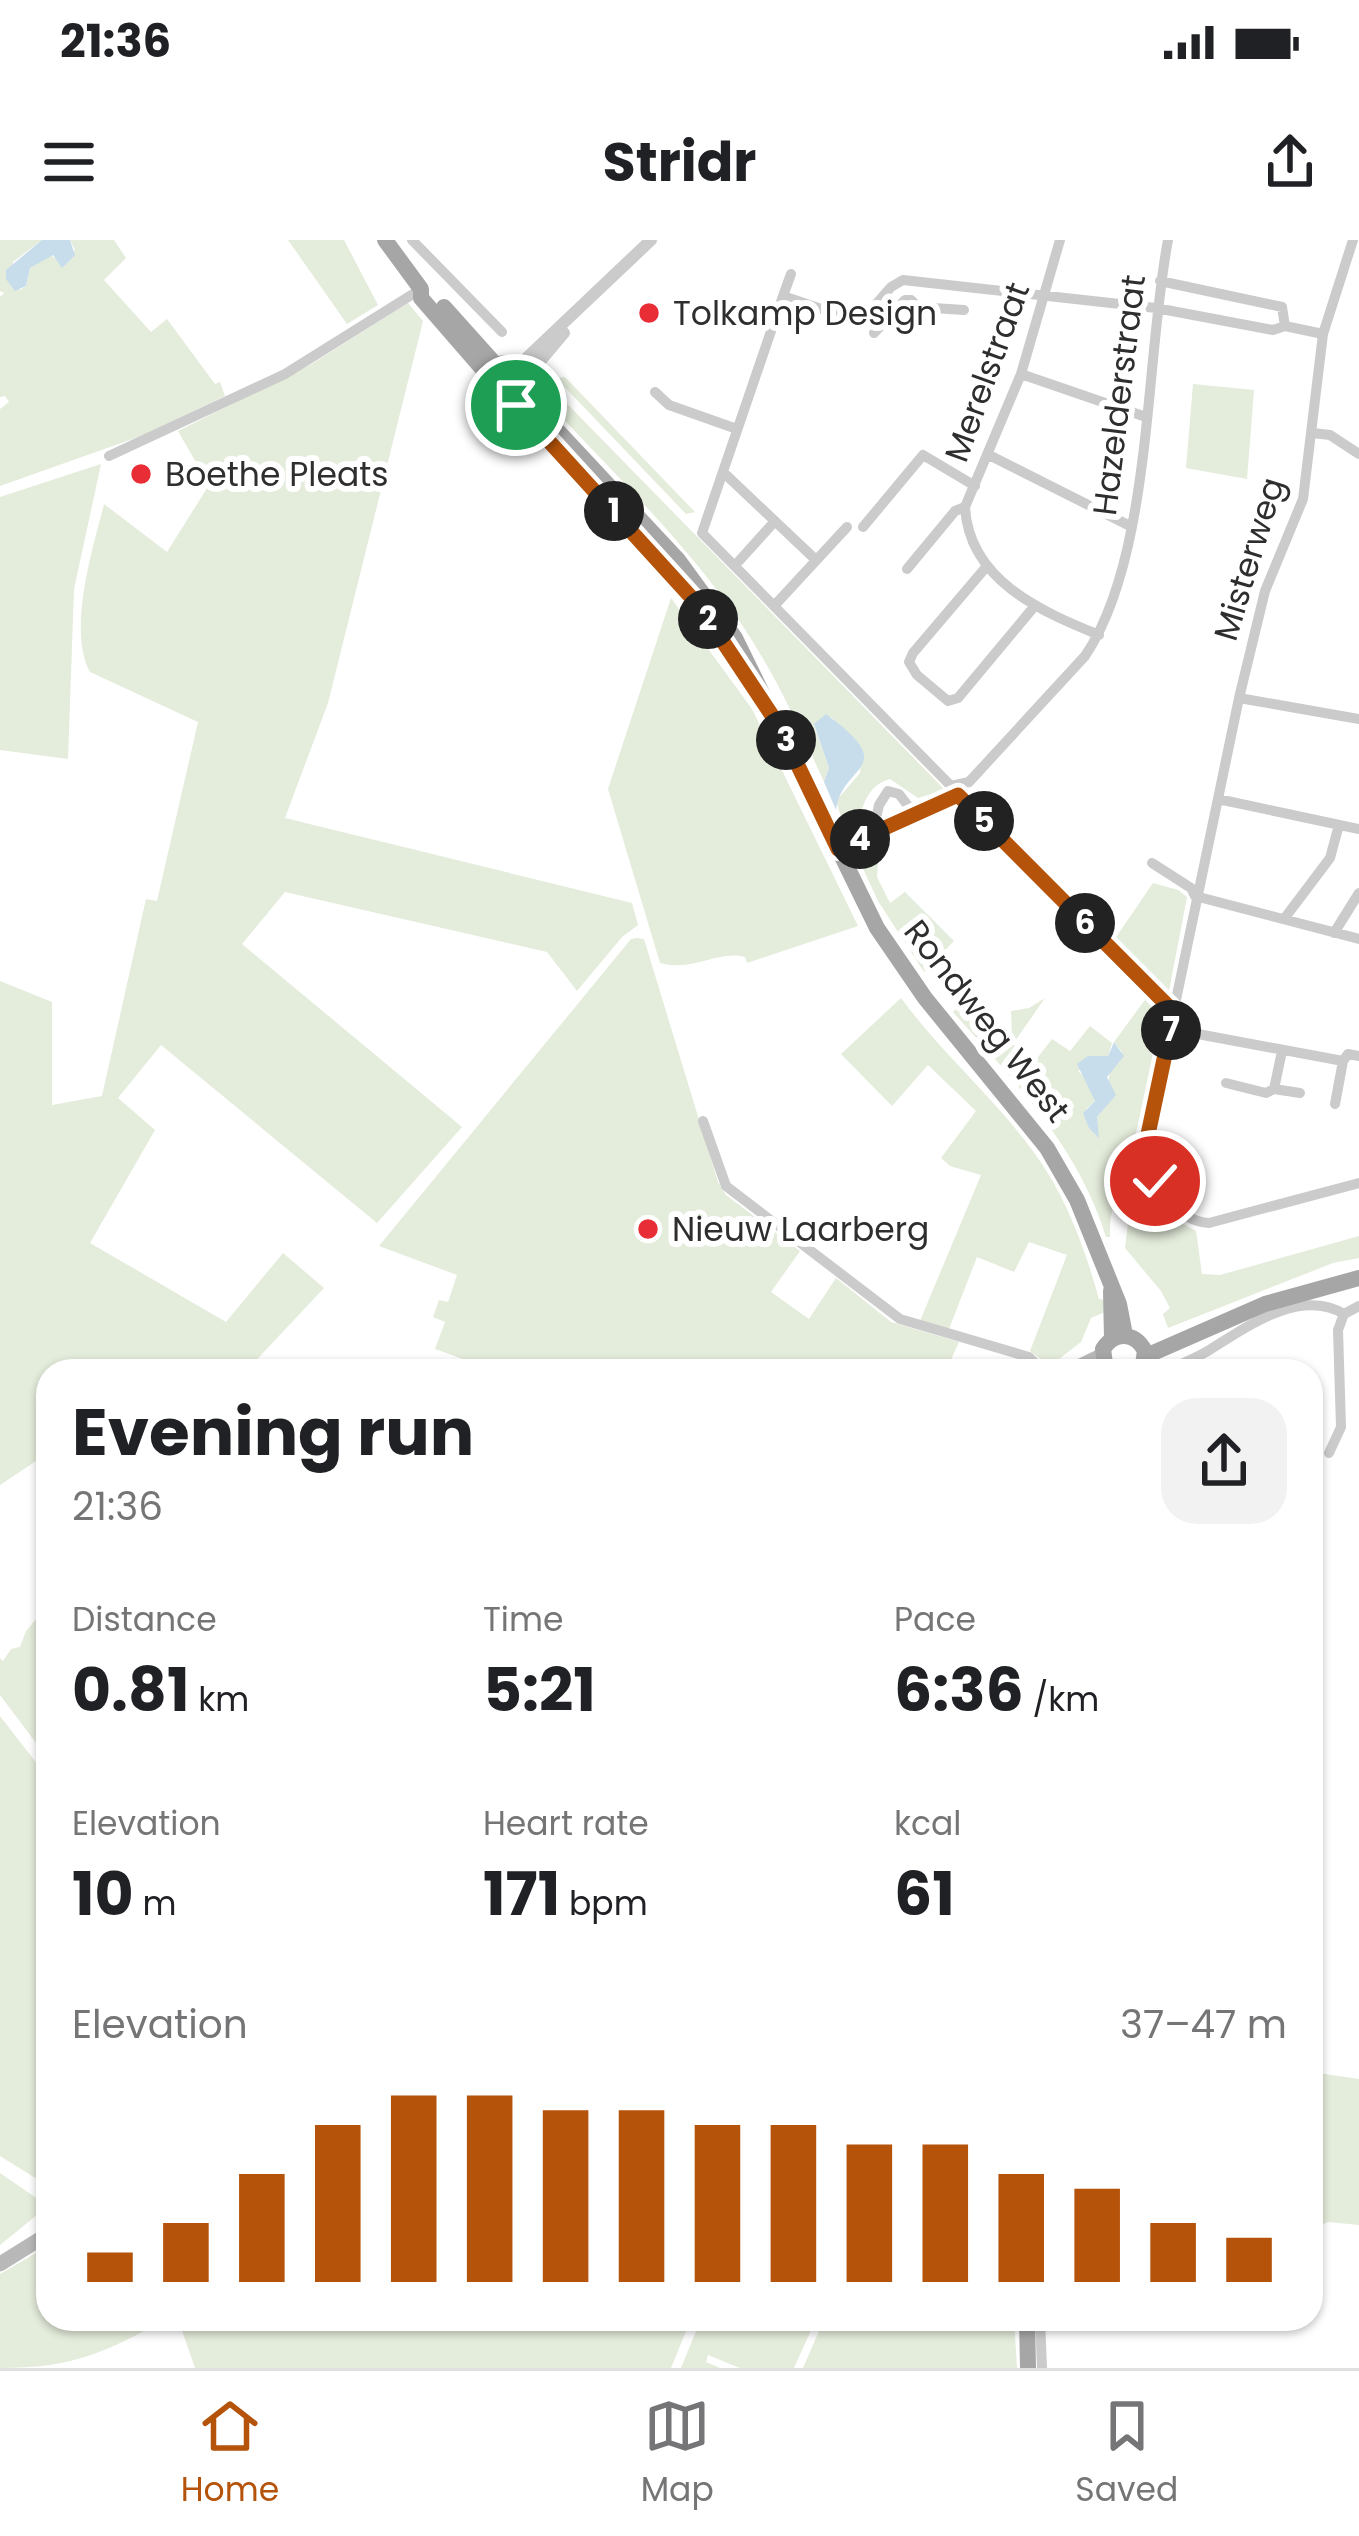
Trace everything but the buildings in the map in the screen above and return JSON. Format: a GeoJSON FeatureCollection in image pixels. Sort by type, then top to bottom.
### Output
{"type":"FeatureCollection","features":[{"type":"Feature","properties":{"kind":"main road"},"geometry":{"type":"LineString","coordinates":[[385,240],[421,290],[421,298],[492,370],[521,386]]}},
{"type":"Feature","properties":{"kind":"main road","name":"Rondweg West"},"geometry":{"type":"LineString","coordinates":[[492,370],[484,388],[490,400],[502,407],[521,386],[699,586],[744,653],[857,891],[905,971],[1047,1148],[1078,1200],[1111,1290],[1108,1305],[1118,1337]]}},
{"type":"Feature","properties":{"kind":"main road"},"geometry":{"type":"LineString","coordinates":[[1104,1359],[1118,1337],[1144,1357],[1265,1304],[1359,1277]]}},
{"type":"Feature","properties":{"kind":"main road"},"geometry":{"type":"LineString","coordinates":[[0,2264],[36,2242]]}},
{"type":"Feature","properties":{"kind":"main road"},"geometry":{"type":"LineString","coordinates":[[1028,2331],[1028,2368]]}},
{"type":"Feature","properties":{"kind":"street"},"geometry":{"type":"LineString","coordinates":[[412,240],[502,332]]}},
{"type":"Feature","properties":{"kind":"street"},"geometry":{"type":"LineString","coordinates":[[521,386],[577,314],[651,240]]}},
{"type":"Feature","properties":{"kind":"street","name":"Merelstraat"},"geometry":{"type":"LineString","coordinates":[[907,569],[955,511],[965,507],[975,487],[1021,374],[1060,240]]}},
{"type":"Feature","properties":{"kind":"street","name":"Hazelderstraat"},"geometry":{"type":"LineString","coordinates":[[774,606],[951,786],[969,782],[1099,635],[1130,526],[1168,240]]}},
{"type":"Feature","properties":{"kind":"street","name":"Misterweg"},"geometry":{"type":"LineString","coordinates":[[1353,240],[1323,334],[1303,499],[1265,591],[1239,698],[1143,1158],[1147,1170],[1186,1218],[1209,1223],[1359,1183]]}},
{"type":"Feature","properties":{"kind":"street"},"geometry":{"type":"LineString","coordinates":[[791,274],[702,533],[774,606],[847,527]]}},
{"type":"Feature","properties":{"kind":"street"},"geometry":{"type":"LineString","coordinates":[[874,333],[905,302],[916,281]]}},
{"type":"Feature","properties":{"kind":"street"},"geometry":{"type":"LineString","coordinates":[[783,296],[851,319],[864,318],[896,283],[916,281],[1156,308],[1273,330],[1285,326],[1323,334]]}},
{"type":"Feature","properties":{"kind":"street"},"geometry":{"type":"LineString","coordinates":[[1160,281],[1282,308],[1285,326]]}},
{"type":"Feature","properties":{"kind":"street"},"geometry":{"type":"LineString","coordinates":[[110,456],[285,374],[421,290]]}},
{"type":"Feature","properties":{"kind":"street"},"geometry":{"type":"LineString","coordinates":[[886,294],[917,307],[964,310]]}},
{"type":"Feature","properties":{"kind":"street"},"geometry":{"type":"LineString","coordinates":[[1021,374],[1146,417]]}},
{"type":"Feature","properties":{"kind":"street"},"geometry":{"type":"LineString","coordinates":[[655,392],[669,405],[737,429]]}},
{"type":"Feature","properties":{"kind":"street"},"geometry":{"type":"LineString","coordinates":[[1312,433],[1330,435],[1359,454]]}},
{"type":"Feature","properties":{"kind":"street"},"geometry":{"type":"LineString","coordinates":[[863,527],[923,455],[975,487]]}},
{"type":"Feature","properties":{"kind":"street"},"geometry":{"type":"LineString","coordinates":[[989,455],[1130,526]]}},
{"type":"Feature","properties":{"kind":"street"},"geometry":{"type":"LineString","coordinates":[[723,472],[816,560]]}},
{"type":"Feature","properties":{"kind":"street"},"geometry":{"type":"LineString","coordinates":[[965,507],[973,543],[987,566],[1033,608],[1099,635]]}},
{"type":"Feature","properties":{"kind":"street"},"geometry":{"type":"LineString","coordinates":[[739,561],[775,521]]}},
{"type":"Feature","properties":{"kind":"street"},"geometry":{"type":"LineString","coordinates":[[987,566],[914,653],[909,662],[917,675],[949,701],[958,698],[1033,608]]}},
{"type":"Feature","properties":{"kind":"street"},"geometry":{"type":"LineString","coordinates":[[1239,698],[1359,719]]}},
{"type":"Feature","properties":{"kind":"street"},"geometry":{"type":"LineString","coordinates":[[873,832],[879,805],[888,791],[899,794],[914,814]]}},
{"type":"Feature","properties":{"kind":"street"},"geometry":{"type":"LineString","coordinates":[[838,849],[958,795],[1174,1012]]}},
{"type":"Feature","properties":{"kind":"street"},"geometry":{"type":"LineString","coordinates":[[1218,799],[1359,829]]}},
{"type":"Feature","properties":{"kind":"street"},"geometry":{"type":"LineString","coordinates":[[1284,919],[1330,858],[1340,825]]}},
{"type":"Feature","properties":{"kind":"street"},"geometry":{"type":"LineString","coordinates":[[1152,863],[1196,896],[1359,939]]}},
{"type":"Feature","properties":{"kind":"street"},"geometry":{"type":"LineString","coordinates":[[1334,933],[1359,893]]}},
{"type":"Feature","properties":{"kind":"street"},"geometry":{"type":"LineString","coordinates":[[1171,1030],[1343,1060]]}},
{"type":"Feature","properties":{"kind":"street"},"geometry":{"type":"LineString","coordinates":[[1226,1083],[1267,1093],[1274,1088],[1282,1051]]}},
{"type":"Feature","properties":{"kind":"street"},"geometry":{"type":"LineString","coordinates":[[1335,1104],[1343,1060],[1348,1054],[1359,1056]]}},
{"type":"Feature","properties":{"kind":"street"},"geometry":{"type":"LineString","coordinates":[[1274,1088],[1300,1093]]}},
{"type":"Feature","properties":{"kind":"street"},"geometry":{"type":"LineString","coordinates":[[703,1121],[726,1186],[899,1319],[1031,1359]]}},
{"type":"Feature","properties":{"kind":"street"},"geometry":{"type":"LineString","coordinates":[[1189,1359],[1263,1316],[1292,1308],[1331,1306],[1344,1314]]}},
{"type":"Feature","properties":{"kind":"street"},"geometry":{"type":"LineString","coordinates":[[1329,1453],[1341,1427],[1338,1330],[1344,1314],[1359,1306]]}},
{"type":"Feature","properties":{"kind":"street"},"geometry":{"type":"LineString","coordinates":[[1040,2331],[1042,2368]]}},
{"type":"Feature","properties":{"kind":"green space"},"geometry":{"type":"Polygon","coordinates":[[[0,240],[42,240],[13,262],[20,290],[26,286],[30,268],[51,255],[56,259],[75,250],[70,240],[114,240],[126,258],[104,280],[151,332],[167,319],[215,384],[220,382],[225,396],[141,436],[0,486],[0,409],[9,402],[0,397],[0,297],[4,293],[0,291],[0,240]]]}},
{"type":"Feature","properties":{"kind":"green space"},"geometry":{"type":"Polygon","coordinates":[[[288,240],[344,240],[378,305],[347,324],[288,240]]]}},
{"type":"Feature","properties":{"kind":"green space"},"geometry":{"type":"Polygon","coordinates":[[[408,303],[423,321],[328,703],[285,818],[632,903],[638,925],[622,937],[577,991],[547,952],[285,892],[242,944],[462,1127],[377,1223],[161,1045],[118,1098],[155,1130],[90,1243],[226,1322],[283,1253],[324,1288],[257,1359],[36,1359],[36,1461],[0,1485],[0,981],[52,1002],[52,1105],[102,1096],[146,899],[157,901],[198,722],[90,672],[81,612],[104,504],[167,552],[209,485],[178,431],[310,365],[408,303]]]}},
{"type":"Feature","properties":{"kind":"green space"},"geometry":{"type":"Polygon","coordinates":[[[537,373],[945,790],[918,798],[890,779],[881,782],[869,794],[852,833],[845,830],[836,801],[860,773],[862,750],[831,717],[814,725],[829,768],[824,782],[777,684],[721,595],[533,386],[537,373]]]}},
{"type":"Feature","properties":{"kind":"green space"},"geometry":{"type":"Polygon","coordinates":[[[565,377],[695,512],[686,514],[556,378],[565,377]]]}},
{"type":"Feature","properties":{"kind":"green space"},"geometry":{"type":"Polygon","coordinates":[[[1193,384],[1254,390],[1247,479],[1186,468],[1193,384]]]}},
{"type":"Feature","properties":{"kind":"green space"},"geometry":{"type":"Polygon","coordinates":[[[101,464],[74,589],[68,759],[0,750],[0,497],[101,464]]]}},
{"type":"Feature","properties":{"kind":"green space"},"geometry":{"type":"Polygon","coordinates":[[[671,598],[752,709],[858,926],[747,963],[745,957],[725,956],[685,965],[660,963],[608,789],[671,598]]]}},
{"type":"Feature","properties":{"kind":"green space"},"geometry":{"type":"Polygon","coordinates":[[[880,837],[877,877],[890,903],[905,892],[954,941],[924,972],[878,901],[858,858],[862,846],[880,837]]]}},
{"type":"Feature","properties":{"kind":"green space"},"geometry":{"type":"Polygon","coordinates":[[[1153,883],[1187,897],[1168,996],[1114,940],[1153,883]]]}},
{"type":"Feature","properties":{"kind":"green space"},"geometry":{"type":"Polygon","coordinates":[[[631,939],[644,939],[718,1182],[726,1195],[800,1251],[771,1292],[809,1319],[836,1278],[891,1322],[959,1342],[951,1359],[463,1359],[435,1349],[445,1322],[433,1317],[439,1300],[448,1302],[457,1275],[379,1246],[631,939]]]}},
{"type":"Feature","properties":{"kind":"green space"},"geometry":{"type":"Polygon","coordinates":[[[966,996],[1001,1041],[1012,1034],[1011,1011],[1029,1008],[1045,998],[1013,1044],[1035,1061],[1052,1039],[1070,1051],[1090,1026],[1112,1043],[1108,1056],[1096,1057],[1078,1071],[1087,1079],[1095,1101],[1086,1109],[1097,1123],[1107,1105],[1109,1074],[1122,1052],[1114,1042],[1147,997],[1158,1009],[1154,1029],[1160,1033],[1134,1158],[1145,1174],[1117,1201],[1110,1237],[1062,1145],[953,1012],[966,996]]]}},
{"type":"Feature","properties":{"kind":"green space"},"geometry":{"type":"Polygon","coordinates":[[[901,998],[1046,1170],[1107,1311],[1091,1318],[1081,1342],[1059,1359],[1041,1359],[1030,1351],[1067,1255],[1029,1242],[1014,1272],[977,1257],[949,1329],[920,1321],[981,1175],[950,1166],[941,1158],[976,1111],[928,1065],[892,1106],[841,1054],[901,998]]]}},
{"type":"Feature","properties":{"kind":"green space"},"geometry":{"type":"Polygon","coordinates":[[[1153,1187],[1174,1219],[1196,1231],[1202,1274],[1220,1275],[1359,1236],[1359,1258],[1333,1263],[1168,1328],[1163,1314],[1170,1308],[1161,1291],[1125,1248],[1130,1206],[1153,1187]]]}},
{"type":"Feature","properties":{"kind":"green space"},"geometry":{"type":"Polygon","coordinates":[[[36,1619],[36,1743],[0,1695],[0,1658],[3,1661],[11,1649],[20,1647],[36,1619]]]}},
{"type":"Feature","properties":{"kind":"green space"},"geometry":{"type":"Polygon","coordinates":[[[0,1716],[36,1762],[36,2178],[0,2156],[0,1716]]]}},
{"type":"Feature","properties":{"kind":"green space"},"geometry":{"type":"Polygon","coordinates":[[[1323,2074],[1359,2079],[1359,2225],[1323,2224],[1323,2074]]]}},
{"type":"Feature","properties":{"kind":"green space"},"geometry":{"type":"Polygon","coordinates":[[[0,2173],[36,2198],[36,2216],[0,2245],[0,2173]]]}},
{"type":"Feature","properties":{"kind":"green space"},"geometry":{"type":"Polygon","coordinates":[[[36,2253],[36,2331],[143,2331],[87,2356],[0,2368],[0,2274],[36,2253]]]}},
{"type":"Feature","properties":{"kind":"green space"},"geometry":{"type":"Polygon","coordinates":[[[182,2331],[686,2331],[671,2368],[195,2368],[182,2331]]]}},
{"type":"Feature","properties":{"kind":"green space"},"geometry":{"type":"Polygon","coordinates":[[[696,2331],[811,2331],[794,2368],[740,2368],[708,2355],[706,2362],[720,2368],[681,2368],[696,2331]]]}},
{"type":"Feature","properties":{"kind":"green space"},"geometry":{"type":"Polygon","coordinates":[[[819,2331],[1015,2331],[1017,2368],[803,2368],[819,2331]]]}},
{"type":"Feature","properties":{"kind":"water"},"geometry":{"type":"Polygon","coordinates":[[[42,240],[70,240],[75,255],[62,268],[53,255],[30,268],[26,286],[15,291],[6,270],[42,240]]]}},
{"type":"Feature","properties":{"kind":"water"},"geometry":{"type":"Polygon","coordinates":[[[826,714],[848,732],[864,757],[836,810],[824,782],[829,768],[814,724],[826,714]]]}},
{"type":"Feature","properties":{"kind":"water"},"geometry":{"type":"Polygon","coordinates":[[[1114,1042],[1124,1056],[1107,1077],[1116,1095],[1097,1117],[1099,1138],[1083,1113],[1095,1101],[1077,1064],[1088,1056],[1108,1056],[1114,1042]]]}},
{"type":"Feature","properties":{"kind":"place","name":"Tolkamp Design"},"geometry":{"type":"Point","coordinates":[649,313]}},
{"type":"Feature","properties":{"kind":"place","name":"Boethe Pleats"},"geometry":{"type":"Point","coordinates":[141,474]}},
{"type":"Feature","properties":{"kind":"place","name":"Nieuw Laarberg"},"geometry":{"type":"Point","coordinates":[648,1229]}},
{"type":"Feature","properties":{"kind":"route"},"geometry":{"type":"LineString","coordinates":[[516,405],[700,607],[779,726],[838,849],[958,795],[1174,1012],[1143,1158],[1155,1181]]}}]}
